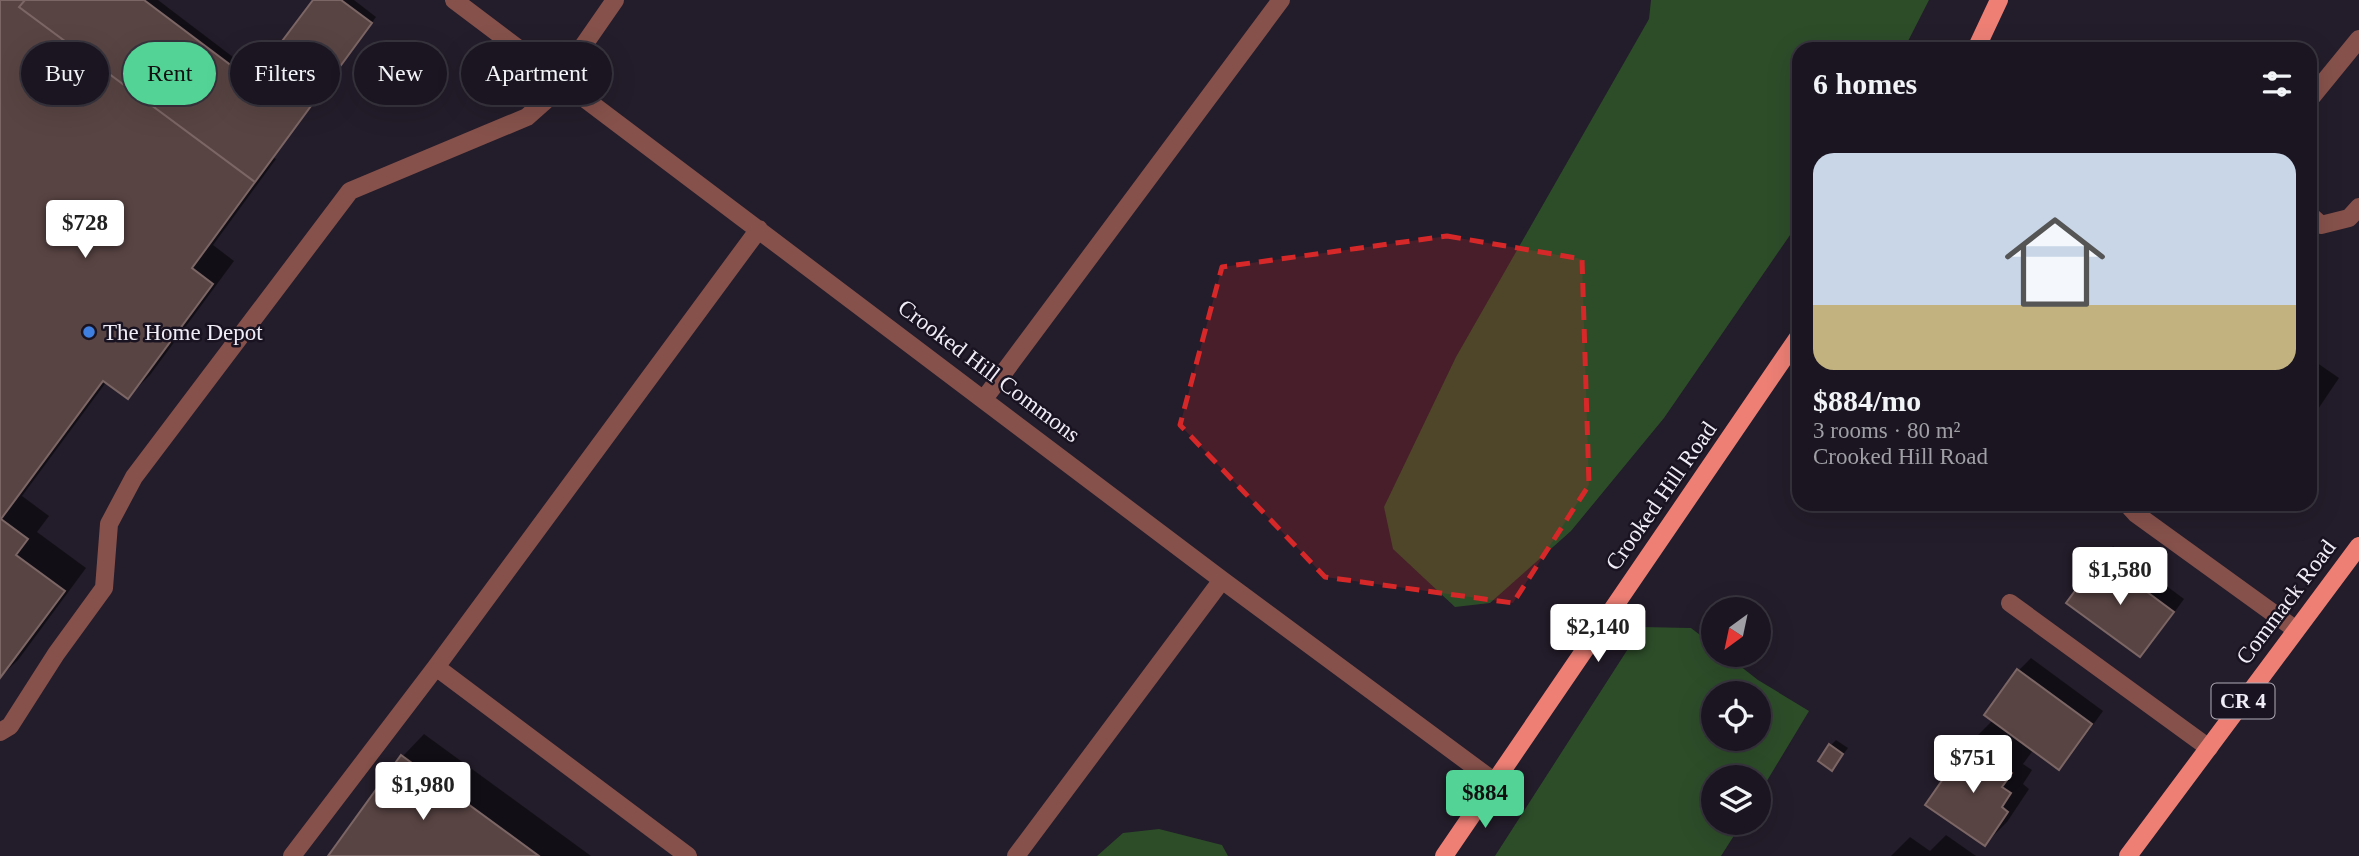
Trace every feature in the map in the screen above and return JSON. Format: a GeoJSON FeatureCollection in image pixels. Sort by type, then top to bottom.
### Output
{"type":"FeatureCollection","features":[{"type":"Feature","properties":{"kind":"main road"},"geometry":{"type":"LineString","coordinates":[[1979,42],[1999,0]]}},
{"type":"Feature","properties":{"kind":"main road","name":"Crooked Hill Road"},"geometry":{"type":"LineString","coordinates":[[1444,856],[1792,346]]}},
{"type":"Feature","properties":{"kind":"main road","name":"Commack Road"},"geometry":{"type":"LineString","coordinates":[[2128,856],[2359,546]]}},
{"type":"Feature","properties":{"kind":"lane","name":"Crooked Hill Commons"},"geometry":{"type":"LineString","coordinates":[[454,0],[510,42]]}},
{"type":"Feature","properties":{"kind":"lane"},"geometry":{"type":"LineString","coordinates":[[585,42],[615,0]]}},
{"type":"Feature","properties":{"kind":"lane"},"geometry":{"type":"LineString","coordinates":[[984,399],[1281,0]]}},
{"type":"Feature","properties":{"kind":"lane"},"geometry":{"type":"LineString","coordinates":[[2317,90],[2359,39]]}},
{"type":"Feature","properties":{"kind":"lane"},"geometry":{"type":"LineString","coordinates":[[0,732],[10,726],[56,654],[104,588],[109,524],[134,477],[350,191],[527,117],[540,105]]}},
{"type":"Feature","properties":{"kind":"lane","name":"Crooked Hill Commons"},"geometry":{"type":"LineString","coordinates":[[594,105],[1222,580],[1494,782]]}},
{"type":"Feature","properties":{"kind":"lane"},"geometry":{"type":"LineString","coordinates":[[2317,221],[2321,225],[2349,218],[2359,207]]}},
{"type":"Feature","properties":{"kind":"lane"},"geometry":{"type":"LineString","coordinates":[[292,856],[436,667],[759,229]]}},
{"type":"Feature","properties":{"kind":"lane"},"geometry":{"type":"LineString","coordinates":[[2133,511],[2295,629]]}},
{"type":"Feature","properties":{"kind":"lane"},"geometry":{"type":"LineString","coordinates":[[1016,856],[1222,580]]}},
{"type":"Feature","properties":{"kind":"lane"},"geometry":{"type":"LineString","coordinates":[[2010,603],[2209,748]]}},
{"type":"Feature","properties":{"kind":"lane"},"geometry":{"type":"LineString","coordinates":[[436,667],[688,856]]}},
{"type":"Feature","properties":{"kind":"highlighted area"},"geometry":{"type":"Polygon","coordinates":[[[1447,236],[1582,259],[1589,485],[1513,603],[1325,577],[1180,425],[1222,267],[1447,236]]]}},
{"type":"Feature","properties":{"kind":"green space"},"geometry":{"type":"Polygon","coordinates":[[[1651,0],[1929,0],[1908,42],[1792,42],[1792,232],[1664,418],[1571,531],[1490,603],[1455,607],[1393,549],[1384,507],[1456,357],[1649,19],[1651,0]]]}},
{"type":"Feature","properties":{"kind":"green space"},"geometry":{"type":"Polygon","coordinates":[[[1642,627],[1691,628],[1701,636],[1701,667],[1741,667],[1760,681],[1701,681],[1701,751],[1771,751],[1771,688],[1809,711],[1771,774],[1771,765],[1701,765],[1701,835],[1734,835],[1721,856],[1495,856],[1642,627]]]}},
{"type":"Feature","properties":{"kind":"green space"},"geometry":{"type":"Polygon","coordinates":[[[1159,829],[1222,845],[1228,856],[1097,856],[1123,833],[1159,829]]]}},
{"type":"Feature","properties":{"kind":"building","name":"The Home Depot"},"geometry":{"type":"Polygon","coordinates":[[[0,0],[25,0],[19,7],[66,42],[21,42],[21,105],[109,105],[109,74],[123,84],[123,105],[151,105],[255,182],[192,268],[213,284],[128,399],[103,381],[1,519],[28,539],[16,555],[65,591],[0,678],[0,0]]]}},
{"type":"Feature","properties":{"kind":"building"},"geometry":{"type":"Polygon","coordinates":[[[25,0],[144,0],[200,42],[123,42],[123,84],[109,74],[109,42],[66,42],[19,7],[25,0]]]}},
{"type":"Feature","properties":{"kind":"building"},"geometry":{"type":"Polygon","coordinates":[[[313,0],[341,0],[372,23],[358,42],[354,42],[354,47],[340,66],[340,42],[281,42],[313,0]]]}},
{"type":"Feature","properties":{"kind":"building"},"geometry":{"type":"Polygon","coordinates":[[[216,54],[230,64],[230,105],[312,105],[255,182],[151,105],[216,105],[216,54]]]}},
{"type":"Feature","properties":{"kind":"building"},"geometry":{"type":"Polygon","coordinates":[[[2100,557],[2174,612],[2140,657],[2066,603],[2100,557]]]}},
{"type":"Feature","properties":{"kind":"building"},"geometry":{"type":"Polygon","coordinates":[[[2017,669],[2092,724],[2059,770],[1984,715],[2017,669]]]}},
{"type":"Feature","properties":{"kind":"building"},"geometry":{"type":"Polygon","coordinates":[[[1968,743],[2012,773],[2002,787],[2011,793],[2002,807],[2008,812],[1985,846],[1925,805],[1968,743]]]}},
{"type":"Feature","properties":{"kind":"building"},"geometry":{"type":"Polygon","coordinates":[[[1829,744],[1843,754],[1832,771],[1818,761],[1829,744]]]}},
{"type":"Feature","properties":{"kind":"building"},"geometry":{"type":"Polygon","coordinates":[[[401,755],[539,856],[328,856],[401,755]]]}},
{"type":"Feature","properties":{"kind":"place","name":"The Home Depot"},"geometry":{"type":"Point","coordinates":[89,332]}}]}
